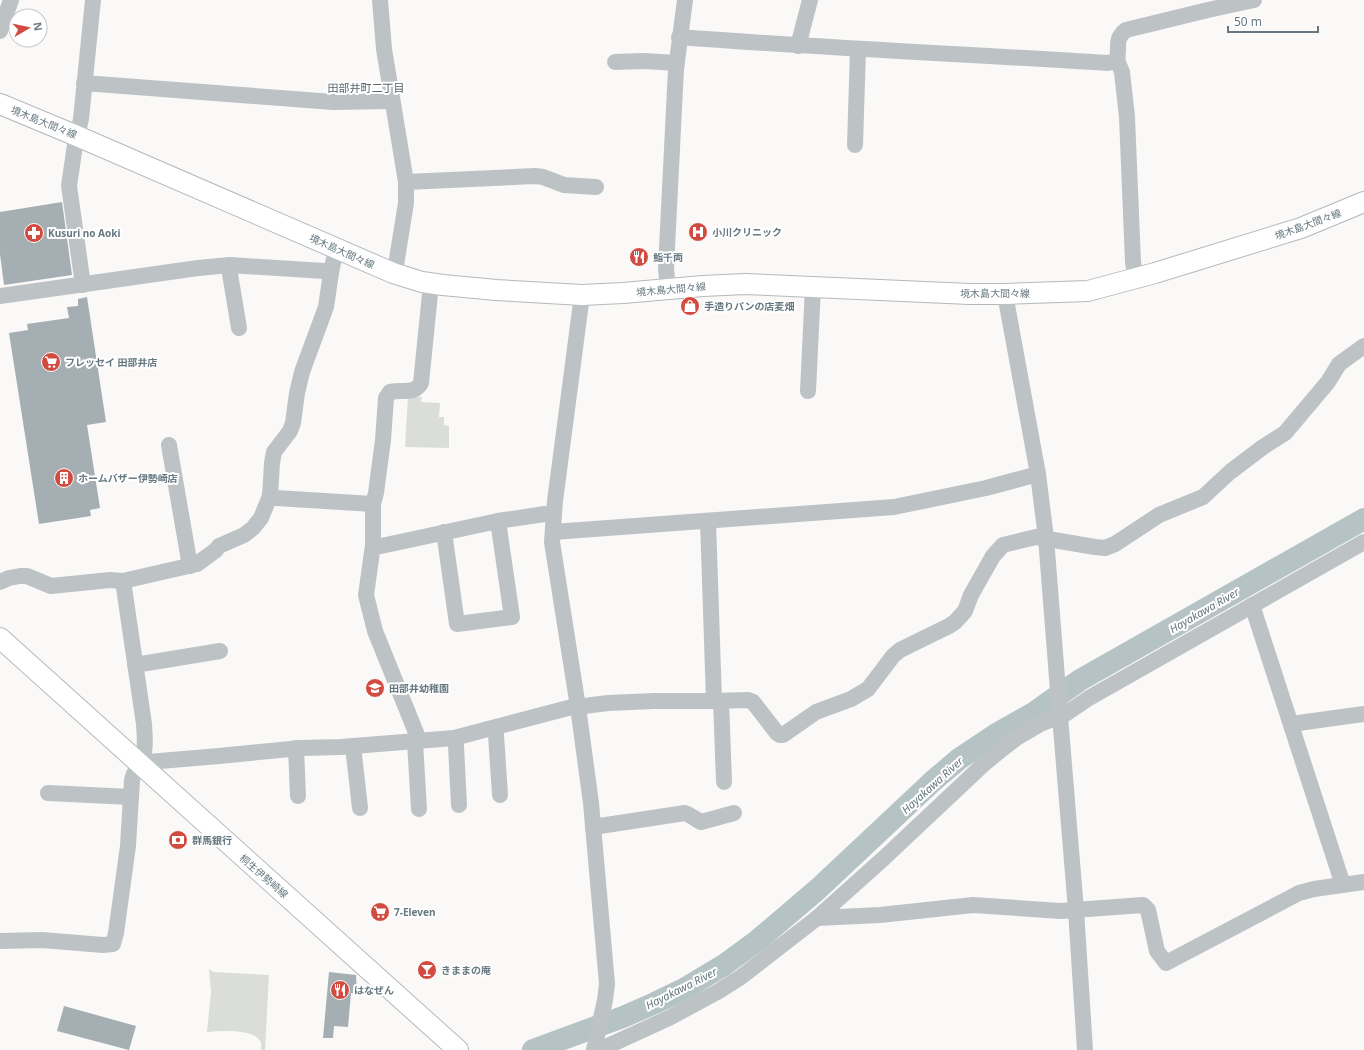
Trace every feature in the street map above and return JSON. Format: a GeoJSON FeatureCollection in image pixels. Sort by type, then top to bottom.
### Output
{"type":"FeatureCollection","features":[{"type":"Feature","properties":{"kind":"main road","name":"境木島大間々線"},"geometry":{"type":"LineString","coordinates":[[0,104],[393,273],[431,284],[496,290],[582,295],[745,284],[1005,294],[1088,291],[1205,258],[1301,228],[1364,202]]}},
{"type":"Feature","properties":{"kind":"main road","name":"桐生伊勢崎線"},"geometry":{"type":"LineString","coordinates":[[0,638],[456,1049]]}},
{"type":"Feature","properties":{"kind":"street"},"geometry":{"type":"LineString","coordinates":[[0,31],[11,0]]}},
{"type":"Feature","properties":{"kind":"street"},"geometry":{"type":"LineString","coordinates":[[84,285],[69,186],[81,120],[93,0]]}},
{"type":"Feature","properties":{"kind":"street"},"geometry":{"type":"LineString","coordinates":[[380,0],[384,49],[406,182],[406,203],[396,264],[393,273]]}},
{"type":"Feature","properties":{"kind":"street"},"geometry":{"type":"LineString","coordinates":[[668,289],[666,268],[676,63],[685,0]]}},
{"type":"Feature","properties":{"kind":"street"},"geometry":{"type":"LineString","coordinates":[[798,46],[810,0]]}},
{"type":"Feature","properties":{"kind":"street"},"geometry":{"type":"LineString","coordinates":[[1136,278],[1133,262],[1128,117],[1122,72],[1117,60],[1118,39],[1126,30],[1254,0]]}},
{"type":"Feature","properties":{"kind":"street"},"geometry":{"type":"LineString","coordinates":[[679,37],[798,46],[1108,63],[1117,60]]}},
{"type":"Feature","properties":{"kind":"street"},"geometry":{"type":"LineString","coordinates":[[856,145],[858,49]]}},
{"type":"Feature","properties":{"kind":"street"},"geometry":{"type":"LineString","coordinates":[[615,62],[644,61],[676,63]]}},
{"type":"Feature","properties":{"kind":"street"},"geometry":{"type":"LineString","coordinates":[[84,83],[332,102],[392,101]]}},
{"type":"Feature","properties":{"kind":"street"},"geometry":{"type":"LineString","coordinates":[[406,182],[534,176],[543,177],[564,185],[596,187]]}},
{"type":"Feature","properties":{"kind":"street"},"geometry":{"type":"LineString","coordinates":[[0,582],[9,578],[27,576],[51,586],[116,580],[190,566],[197,564],[219,546],[249,532],[258,523],[270,496],[273,457],[277,447],[290,431],[293,423],[297,393],[302,372],[326,307],[330,273],[336,248]]}},
{"type":"Feature","properties":{"kind":"street"},"geometry":{"type":"LineString","coordinates":[[0,296],[198,268],[230,265],[330,273]]}},
{"type":"Feature","properties":{"kind":"street"},"geometry":{"type":"LineString","coordinates":[[230,265],[230,274],[239,328]]}},
{"type":"Feature","properties":{"kind":"street"},"geometry":{"type":"LineString","coordinates":[[419,809],[417,735],[375,631],[366,595],[373,546],[374,504],[388,395],[394,390],[411,391],[419,388],[421,383],[431,284]]}},
{"type":"Feature","properties":{"kind":"street"},"geometry":{"type":"LineString","coordinates":[[808,391],[813,287]]}},
{"type":"Feature","properties":{"kind":"street"},"geometry":{"type":"LineString","coordinates":[[1005,294],[1038,474],[1046,538],[1076,910],[1085,1050]]}},
{"type":"Feature","properties":{"kind":"street"},"geometry":{"type":"LineString","coordinates":[[582,295],[552,542],[578,707],[593,827],[607,984],[596,1049]]}},
{"type":"Feature","properties":{"kind":"street"},"geometry":{"type":"LineString","coordinates":[[141,766],[153,761],[296,748],[353,746],[454,738],[568,708],[608,702],[751,700],[777,733],[783,735],[816,712],[851,699],[868,689],[893,656],[900,650],[955,622],[965,611],[971,595],[993,556],[1002,545],[1036,537],[1105,548],[1119,541],[1159,515],[1203,497],[1230,472],[1263,447],[1285,433],[1328,382],[1339,364],[1364,346]]}},
{"type":"Feature","properties":{"kind":"street"},"geometry":{"type":"LineString","coordinates":[[169,445],[190,566]]}},
{"type":"Feature","properties":{"kind":"street"},"geometry":{"type":"LineString","coordinates":[[553,524],[708,521],[894,507],[986,488],[1038,474]]}},
{"type":"Feature","properties":{"kind":"street"},"geometry":{"type":"LineString","coordinates":[[270,496],[276,498],[374,504]]}},
{"type":"Feature","properties":{"kind":"street"},"geometry":{"type":"LineString","coordinates":[[373,546],[381,546],[444,532],[545,514],[553,524]]}},
{"type":"Feature","properties":{"kind":"street"},"geometry":{"type":"LineString","coordinates":[[708,521],[724,782]]}},
{"type":"Feature","properties":{"kind":"street"},"geometry":{"type":"LineString","coordinates":[[444,532],[457,624],[512,617],[498,522]]}},
{"type":"Feature","properties":{"kind":"street"},"geometry":{"type":"LineString","coordinates":[[596,1049],[669,1018],[719,991],[741,977],[817,918],[884,858],[984,763],[1018,736],[1060,713],[1067,713],[1089,698],[1364,542]]}},
{"type":"Feature","properties":{"kind":"street"},"geometry":{"type":"LineString","coordinates":[[0,941],[42,940],[103,945],[112,944],[116,933],[126,864],[133,775],[141,766],[144,758],[145,743],[144,724],[135,665],[116,580]]}},
{"type":"Feature","properties":{"kind":"street"},"geometry":{"type":"LineString","coordinates":[[1252,605],[1343,885]]}},
{"type":"Feature","properties":{"kind":"street"},"geometry":{"type":"LineString","coordinates":[[135,665],[220,651]]}},
{"type":"Feature","properties":{"kind":"street"},"geometry":{"type":"LineString","coordinates":[[1291,724],[1364,714]]}},
{"type":"Feature","properties":{"kind":"street"},"geometry":{"type":"LineString","coordinates":[[493,728],[496,735],[500,795]]}},
{"type":"Feature","properties":{"kind":"street"},"geometry":{"type":"LineString","coordinates":[[454,738],[456,746],[459,805]]}},
{"type":"Feature","properties":{"kind":"street"},"geometry":{"type":"LineString","coordinates":[[353,746],[360,808]]}},
{"type":"Feature","properties":{"kind":"street"},"geometry":{"type":"LineString","coordinates":[[296,748],[298,796]]}},
{"type":"Feature","properties":{"kind":"street"},"geometry":{"type":"LineString","coordinates":[[48,793],[131,797]]}},
{"type":"Feature","properties":{"kind":"street"},"geometry":{"type":"LineString","coordinates":[[593,827],[685,813],[701,822],[734,813]]}},
{"type":"Feature","properties":{"kind":"street"},"geometry":{"type":"LineString","coordinates":[[817,918],[880,915],[973,905],[1061,912],[1143,905],[1148,910],[1157,951],[1166,963],[1299,893],[1314,889],[1364,882]]}},
{"type":"Feature","properties":{"kind":"shaded area"},"geometry":{"type":"Polygon","coordinates":[[[408,396],[422,397],[421,402],[440,403],[439,417],[444,417],[444,425],[449,426],[449,448],[405,447],[408,396]]]}},
{"type":"Feature","properties":{"kind":"shaded area"},"geometry":{"type":"Polygon","coordinates":[[[209,969],[213,972],[269,975],[265,1050],[261,1050],[261,1042],[250,1034],[235,1031],[207,1032],[211,992],[209,969]]]}},
{"type":"Feature","properties":{"kind":"building","name":"Kusuri no Aoki"},"geometry":{"type":"Polygon","coordinates":[[[62,202],[72,275],[4,285],[0,254],[0,212],[62,202]]]}},
{"type":"Feature","properties":{"kind":"building"},"geometry":{"type":"Polygon","coordinates":[[[87,297],[106,422],[87,425],[100,508],[90,510],[91,516],[39,524],[9,333],[28,330],[27,324],[69,318],[67,307],[78,306],[78,299],[87,297]]]}},
{"type":"Feature","properties":{"kind":"building"},"geometry":{"type":"Polygon","coordinates":[[[329,972],[356,975],[357,994],[351,993],[348,1027],[334,1026],[333,1038],[323,1038],[329,972]]]}},
{"type":"Feature","properties":{"kind":"building"},"geometry":{"type":"Polygon","coordinates":[[[64,1006],[136,1026],[129,1050],[57,1031],[64,1006]]]}},
{"type":"Feature","properties":{"kind":"waterway","name":"Hayakawa River"},"geometry":{"type":"LineString","coordinates":[[533,1050],[623,1017],[655,1003],[684,989],[724,965],[758,940],[818,889],[933,781],[959,759],[998,733],[1035,712],[1080,680],[1364,519]]}},
{"type":"Feature","properties":{"kind":"place","name":"小川クリニック"},"geometry":{"type":"Point","coordinates":[698,232]}},
{"type":"Feature","properties":{"kind":"place","name":"Kusuri no Aoki"},"geometry":{"type":"Point","coordinates":[34,233]}},
{"type":"Feature","properties":{"kind":"place","name":"鮨千両"},"geometry":{"type":"Point","coordinates":[639,257]}},
{"type":"Feature","properties":{"kind":"place","name":"手造りパンの店麦畑"},"geometry":{"type":"Point","coordinates":[690,306]}},
{"type":"Feature","properties":{"kind":"place","name":"フレッセイ 田部井店"},"geometry":{"type":"Point","coordinates":[51,362]}},
{"type":"Feature","properties":{"kind":"place","name":"ホームバザー伊勢崎店"},"geometry":{"type":"Point","coordinates":[64,478]}},
{"type":"Feature","properties":{"kind":"place","name":"田部井幼稚園"},"geometry":{"type":"Point","coordinates":[375,688]}},
{"type":"Feature","properties":{"kind":"place","name":"群馬銀行"},"geometry":{"type":"Point","coordinates":[178,840]}},
{"type":"Feature","properties":{"kind":"place","name":"7-Eleven"},"geometry":{"type":"Point","coordinates":[380,912]}},
{"type":"Feature","properties":{"kind":"place","name":"きままの庵"},"geometry":{"type":"Point","coordinates":[427,970]}},
{"type":"Feature","properties":{"kind":"place","name":"はなぜん"},"geometry":{"type":"Point","coordinates":[340,990]}},
{"type":"Feature","properties":{"kind":"district","name":"田部井町二丁目"},"geometry":{"type":"Point","coordinates":[366,87]}}]}
